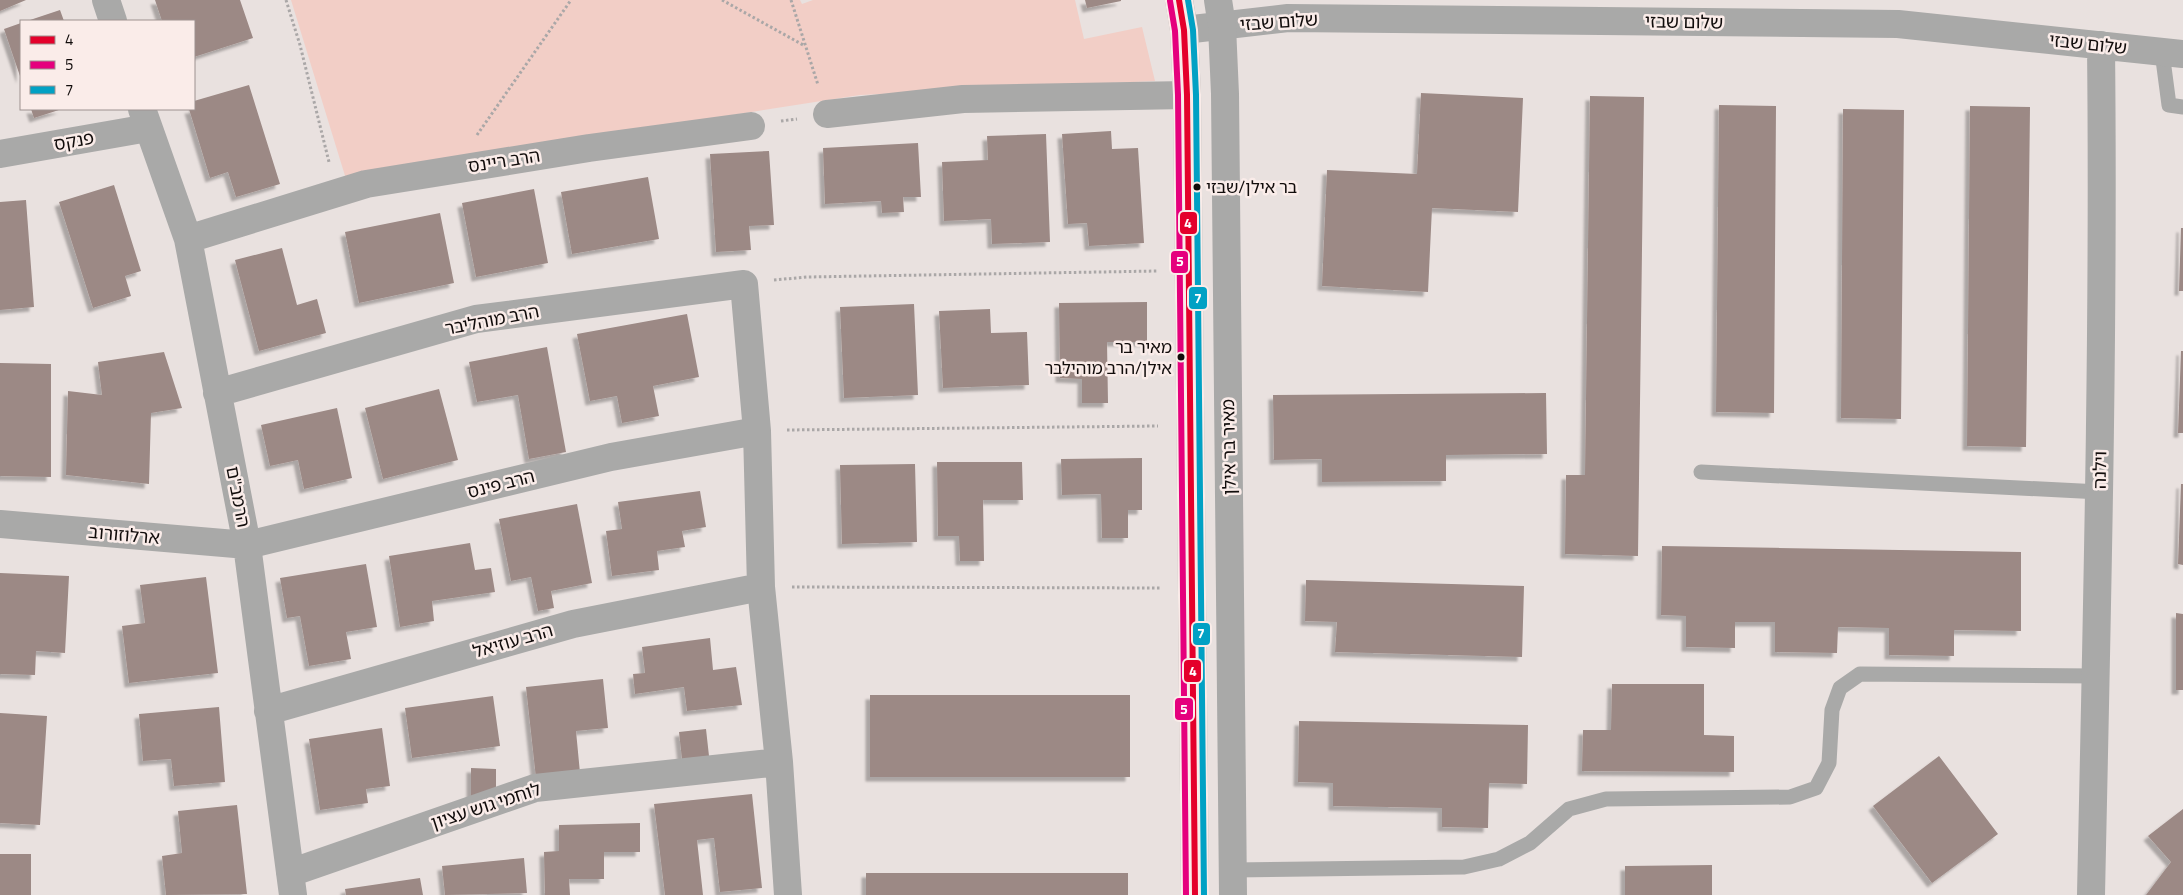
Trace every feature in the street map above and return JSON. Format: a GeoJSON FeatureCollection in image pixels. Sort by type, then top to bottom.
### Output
{"type":"FeatureCollection","features":[{"type":"Feature","properties":{"kind":"street"},"geometry":{"type":"LineString","coordinates":[[106,0],[113,20]]}},
{"type":"Feature","properties":{"kind":"street"},"geometry":{"type":"LineString","coordinates":[[1179,0],[1184,30],[1187,94],[1195,895]]}},
{"type":"Feature","properties":{"kind":"street","name":"שלום שבזי"},"geometry":{"type":"LineString","coordinates":[[1184,30],[1220,13],[1288,18],[1898,24],[2173,53]]}},
{"type":"Feature","properties":{"kind":"street","name":"מאיר בר אילן"},"geometry":{"type":"LineString","coordinates":[[1220,13],[1225,94],[1233,882]]}},
{"type":"Feature","properties":{"kind":"street","name":"וילנה"},"geometry":{"type":"LineString","coordinates":[[2091,895],[2100,492],[2103,216],[2101,45]]}},
{"type":"Feature","properties":{"kind":"street"},"geometry":{"type":"LineString","coordinates":[[827,114],[963,99],[1187,94]]}},
{"type":"Feature","properties":{"kind":"street","name":"פנקס"},"geometry":{"type":"LineString","coordinates":[[0,154],[145,118]]}},
{"type":"Feature","properties":{"kind":"street","name":"הרמב\"ם"},"geometry":{"type":"LineString","coordinates":[[145,118],[188,239],[248,546],[292,884]]}},
{"type":"Feature","properties":{"kind":"street","name":"הרב ריינס"},"geometry":{"type":"LineString","coordinates":[[188,239],[366,184],[589,148],[751,126]]}},
{"type":"Feature","properties":{"kind":"street"},"geometry":{"type":"LineString","coordinates":[[744,284],[756,431],[761,587],[778,762],[788,895]]}},
{"type":"Feature","properties":{"kind":"street","name":"הרב מוהליבר"},"geometry":{"type":"LineString","coordinates":[[217,393],[476,319],[744,284]]}},
{"type":"Feature","properties":{"kind":"street","name":"הרב פינס"},"geometry":{"type":"LineString","coordinates":[[248,546],[611,457],[756,431]]}},
{"type":"Feature","properties":{"kind":"street","name":"ארלוזורוב"},"geometry":{"type":"LineString","coordinates":[[0,524],[248,546]]}},
{"type":"Feature","properties":{"kind":"street","name":"הרב עוזיאל"},"geometry":{"type":"LineString","coordinates":[[268,711],[573,624],[761,587]]}},
{"type":"Feature","properties":{"kind":"street","name":"לוחמי גוש עציון"},"geometry":{"type":"LineString","coordinates":[[292,884],[535,788],[778,762]]}},
{"type":"Feature","properties":{"kind":"lane"},"geometry":{"type":"LineString","coordinates":[[2173,53],[2169,106],[2183,107]]}},
{"type":"Feature","properties":{"kind":"lane"},"geometry":{"type":"LineString","coordinates":[[1701,472],[2100,492]]}},
{"type":"Feature","properties":{"kind":"lane"},"geometry":{"type":"LineString","coordinates":[[1233,882],[1464,867],[1499,859],[1530,843],[1569,809],[1606,799],[1790,797],[1816,788],[1829,763],[1832,710],[1840,688],[1860,674],[2096,676]]}},
{"type":"Feature","properties":{"kind":"path"},"geometry":{"type":"LineString","coordinates":[[286,0],[300,45],[336,192]]}},
{"type":"Feature","properties":{"kind":"path"},"geometry":{"type":"LineString","coordinates":[[452,170],[571,0]]}},
{"type":"Feature","properties":{"kind":"path"},"geometry":{"type":"LineString","coordinates":[[722,0],[805,46]]}},
{"type":"Feature","properties":{"kind":"path"},"geometry":{"type":"LineString","coordinates":[[751,126],[827,114],[790,0]]}},
{"type":"Feature","properties":{"kind":"path"},"geometry":{"type":"LineString","coordinates":[[744,284],[807,277],[1189,271]]}},
{"type":"Feature","properties":{"kind":"path"},"geometry":{"type":"LineString","coordinates":[[756,431],[1190,425]]}},
{"type":"Feature","properties":{"kind":"path"},"geometry":{"type":"LineString","coordinates":[[761,587],[1192,588]]}},
{"type":"Feature","properties":{"kind":"shaded area"},"geometry":{"type":"Polygon","coordinates":[[[291,0],[800,0],[802,4],[813,0],[1075,0],[1084,39],[1142,27],[1155,81],[860,95],[419,164],[346,179],[291,0]]]}},
{"type":"Feature","properties":{"kind":"building"},"geometry":{"type":"Polygon","coordinates":[[[0,0],[26,0],[0,11],[0,0]]]}},
{"type":"Feature","properties":{"kind":"building"},"geometry":{"type":"Polygon","coordinates":[[[155,0],[240,0],[253,38],[195,57],[195,20],[162,20],[155,0]]]}},
{"type":"Feature","properties":{"kind":"building"},"geometry":{"type":"Polygon","coordinates":[[[1085,0],[1121,0],[1121,1],[1087,8],[1085,0]]]}},
{"type":"Feature","properties":{"kind":"building"},"geometry":{"type":"Polygon","coordinates":[[[60,10],[64,20],[30,20],[60,10]]]}},
{"type":"Feature","properties":{"kind":"building"},"geometry":{"type":"Polygon","coordinates":[[[20,23],[20,76],[4,29],[20,23]]]}},
{"type":"Feature","properties":{"kind":"building"},"geometry":{"type":"Polygon","coordinates":[[[249,85],[280,184],[236,197],[228,172],[210,178],[189,110],[195,110],[195,101],[249,85]]]}},
{"type":"Feature","properties":{"kind":"building"},"geometry":{"type":"Polygon","coordinates":[[[1421,93],[1523,98],[1518,212],[1432,208],[1428,292],[1322,286],[1327,170],[1417,174],[1421,93]]]}},
{"type":"Feature","properties":{"kind":"building"},"geometry":{"type":"Polygon","coordinates":[[[1590,96],[1644,97],[1638,556],[1565,554],[1566,475],[1585,475],[1590,96]]]}},
{"type":"Feature","properties":{"kind":"building"},"geometry":{"type":"Polygon","coordinates":[[[1719,105],[1776,106],[1774,413],[1716,412],[1719,105]]]}},
{"type":"Feature","properties":{"kind":"building"},"geometry":{"type":"Polygon","coordinates":[[[1970,106],[2030,107],[2026,447],[1967,446],[1970,106]]]}},
{"type":"Feature","properties":{"kind":"building"},"geometry":{"type":"Polygon","coordinates":[[[1843,109],[1904,110],[1901,419],[1841,418],[1843,109]]]}},
{"type":"Feature","properties":{"kind":"building"},"geometry":{"type":"Polygon","coordinates":[[[31,110],[59,110],[34,118],[31,110]]]}},
{"type":"Feature","properties":{"kind":"building"},"geometry":{"type":"Polygon","coordinates":[[[1111,131],[1112,149],[1138,148],[1144,243],[1089,246],[1087,223],[1068,224],[1062,134],[1111,131]]]}},
{"type":"Feature","properties":{"kind":"building"},"geometry":{"type":"Polygon","coordinates":[[[1046,134],[1050,242],[992,244],[991,219],[944,221],[942,162],[988,160],[987,136],[1046,134]]]}},
{"type":"Feature","properties":{"kind":"building"},"geometry":{"type":"Polygon","coordinates":[[[918,143],[921,197],[903,197],[904,212],[882,213],[881,201],[825,204],[823,148],[918,143]]]}},
{"type":"Feature","properties":{"kind":"building"},"geometry":{"type":"Polygon","coordinates":[[[769,151],[774,225],[749,226],[751,250],[716,252],[710,154],[769,151]]]}},
{"type":"Feature","properties":{"kind":"building"},"geometry":{"type":"Polygon","coordinates":[[[648,177],[659,239],[572,254],[561,192],[648,177]]]}},
{"type":"Feature","properties":{"kind":"building"},"geometry":{"type":"Polygon","coordinates":[[[114,185],[141,271],[125,276],[131,296],[93,308],[59,202],[114,185]]]}},
{"type":"Feature","properties":{"kind":"building"},"geometry":{"type":"Polygon","coordinates":[[[534,189],[548,263],[476,277],[462,203],[534,189]]]}},
{"type":"Feature","properties":{"kind":"building"},"geometry":{"type":"Polygon","coordinates":[[[26,200],[34,307],[0,310],[0,202],[26,200]]]}},
{"type":"Feature","properties":{"kind":"building"},"geometry":{"type":"Polygon","coordinates":[[[440,213],[454,283],[359,303],[345,232],[440,213]]]}},
{"type":"Feature","properties":{"kind":"building"},"geometry":{"type":"Polygon","coordinates":[[[2181,228],[2183,228],[2183,291],[2179,291],[2181,228]]]}},
{"type":"Feature","properties":{"kind":"building"},"geometry":{"type":"Polygon","coordinates":[[[282,248],[297,305],[317,299],[326,333],[259,351],[235,260],[282,248]]]}},
{"type":"Feature","properties":{"kind":"building"},"geometry":{"type":"Polygon","coordinates":[[[1147,302],[1147,342],[1107,342],[1108,403],[1082,403],[1082,379],[1060,378],[1059,303],[1147,302]]]}},
{"type":"Feature","properties":{"kind":"building"},"geometry":{"type":"Polygon","coordinates":[[[914,304],[918,395],[844,398],[840,307],[914,304]]]}},
{"type":"Feature","properties":{"kind":"building"},"geometry":{"type":"Polygon","coordinates":[[[990,309],[991,333],[1027,332],[1029,385],[943,388],[939,311],[990,309]]]}},
{"type":"Feature","properties":{"kind":"building"},"geometry":{"type":"Polygon","coordinates":[[[687,314],[699,377],[653,386],[659,416],[622,423],[617,396],[590,401],[577,334],[687,314]]]}},
{"type":"Feature","properties":{"kind":"building"},"geometry":{"type":"Polygon","coordinates":[[[547,347],[566,452],[529,459],[518,395],[477,402],[469,362],[547,347]]]}},
{"type":"Feature","properties":{"kind":"building"},"geometry":{"type":"Polygon","coordinates":[[[2181,351],[2183,351],[2183,433],[2178,433],[2181,351]]]}},
{"type":"Feature","properties":{"kind":"building"},"geometry":{"type":"Polygon","coordinates":[[[164,352],[182,408],[151,413],[149,484],[66,475],[68,391],[102,395],[98,362],[164,352]]]}},
{"type":"Feature","properties":{"kind":"building"},"geometry":{"type":"Polygon","coordinates":[[[0,363],[51,364],[51,477],[0,476],[0,363]]]}},
{"type":"Feature","properties":{"kind":"building"},"geometry":{"type":"Polygon","coordinates":[[[439,389],[458,460],[383,479],[365,408],[439,389]]]}},
{"type":"Feature","properties":{"kind":"building"},"geometry":{"type":"Polygon","coordinates":[[[1546,393],[1547,454],[1446,455],[1446,481],[1322,482],[1322,459],[1274,460],[1273,395],[1546,393]]]}},
{"type":"Feature","properties":{"kind":"building"},"geometry":{"type":"Polygon","coordinates":[[[337,408],[352,478],[304,489],[298,460],[270,466],[261,425],[337,408]]]}},
{"type":"Feature","properties":{"kind":"building"},"geometry":{"type":"Polygon","coordinates":[[[1142,458],[1142,510],[1128,510],[1128,538],[1102,538],[1101,494],[1062,495],[1061,459],[1142,458]]]}},
{"type":"Feature","properties":{"kind":"building"},"geometry":{"type":"Polygon","coordinates":[[[937,462],[1022,462],[1023,500],[983,500],[984,561],[960,561],[959,536],[938,536],[937,462]]]}},
{"type":"Feature","properties":{"kind":"building"},"geometry":{"type":"Polygon","coordinates":[[[915,464],[917,542],[842,544],[840,465],[915,464]]]}},
{"type":"Feature","properties":{"kind":"building"},"geometry":{"type":"Polygon","coordinates":[[[2181,484],[2183,484],[2183,565],[2178,564],[2181,484]]]}},
{"type":"Feature","properties":{"kind":"building"},"geometry":{"type":"Polygon","coordinates":[[[700,491],[706,527],[682,531],[685,547],[657,551],[659,570],[612,576],[606,531],[622,529],[618,502],[700,491]]]}},
{"type":"Feature","properties":{"kind":"building"},"geometry":{"type":"Polygon","coordinates":[[[577,504],[592,583],[551,591],[554,608],[538,611],[531,577],[511,581],[499,519],[577,504]]]}},
{"type":"Feature","properties":{"kind":"building"},"geometry":{"type":"Polygon","coordinates":[[[470,543],[475,570],[491,568],[495,592],[432,601],[434,621],[400,627],[389,556],[470,543]]]}},
{"type":"Feature","properties":{"kind":"building"},"geometry":{"type":"Polygon","coordinates":[[[1662,546],[2021,552],[2021,631],[1954,630],[1954,656],[1889,655],[1889,628],[1838,627],[1837,653],[1775,652],[1775,622],[1735,622],[1735,648],[1686,647],[1686,616],[1661,615],[1662,546]]]}},
{"type":"Feature","properties":{"kind":"building"},"geometry":{"type":"Polygon","coordinates":[[[366,564],[377,627],[346,632],[351,659],[309,666],[300,616],[287,618],[280,578],[366,564]]]}},
{"type":"Feature","properties":{"kind":"building"},"geometry":{"type":"Polygon","coordinates":[[[0,573],[69,576],[65,653],[36,651],[35,675],[0,674],[0,573]]]}},
{"type":"Feature","properties":{"kind":"building"},"geometry":{"type":"Polygon","coordinates":[[[206,577],[218,673],[129,683],[122,626],[145,623],[140,585],[206,577]]]}},
{"type":"Feature","properties":{"kind":"building"},"geometry":{"type":"Polygon","coordinates":[[[1306,580],[1524,586],[1522,657],[1335,652],[1337,622],[1305,621],[1306,580]]]}},
{"type":"Feature","properties":{"kind":"building"},"geometry":{"type":"Polygon","coordinates":[[[2176,613],[2183,614],[2183,690],[2176,690],[2176,613]]]}},
{"type":"Feature","properties":{"kind":"building"},"geometry":{"type":"Polygon","coordinates":[[[710,638],[713,670],[736,667],[742,705],[687,711],[684,687],[635,694],[633,674],[645,673],[642,647],[710,638]]]}},
{"type":"Feature","properties":{"kind":"building"},"geometry":{"type":"Polygon","coordinates":[[[603,679],[608,728],[576,731],[580,773],[536,778],[526,687],[603,679]]]}},
{"type":"Feature","properties":{"kind":"building"},"geometry":{"type":"Polygon","coordinates":[[[1612,684],[1704,684],[1704,735],[1734,736],[1734,772],[1582,771],[1583,730],[1611,730],[1612,684]]]}},
{"type":"Feature","properties":{"kind":"building"},"geometry":{"type":"Polygon","coordinates":[[[870,695],[1130,695],[1130,777],[870,777],[870,695]]]}},
{"type":"Feature","properties":{"kind":"building"},"geometry":{"type":"Polygon","coordinates":[[[493,696],[500,746],[412,758],[405,708],[493,696]]]}},
{"type":"Feature","properties":{"kind":"building"},"geometry":{"type":"Polygon","coordinates":[[[219,707],[225,782],[174,786],[171,759],[143,761],[139,714],[219,707]]]}},
{"type":"Feature","properties":{"kind":"building"},"geometry":{"type":"Polygon","coordinates":[[[0,713],[47,716],[40,825],[0,823],[0,713]]]}},
{"type":"Feature","properties":{"kind":"building"},"geometry":{"type":"Polygon","coordinates":[[[1299,721],[1528,725],[1527,784],[1489,783],[1488,828],[1442,827],[1442,808],[1333,806],[1333,783],[1298,782],[1299,721]]]}},
{"type":"Feature","properties":{"kind":"building"},"geometry":{"type":"Polygon","coordinates":[[[382,728],[390,786],[366,789],[368,803],[320,810],[309,739],[382,728]]]}},
{"type":"Feature","properties":{"kind":"building"},"geometry":{"type":"Polygon","coordinates":[[[706,729],[709,756],[682,759],[679,732],[706,729]]]}},
{"type":"Feature","properties":{"kind":"building"},"geometry":{"type":"Polygon","coordinates":[[[1939,756],[1998,834],[1932,883],[1873,806],[1939,756]]]}},
{"type":"Feature","properties":{"kind":"building"},"geometry":{"type":"Polygon","coordinates":[[[471,768],[496,769],[496,796],[471,796],[471,768]]]}},
{"type":"Feature","properties":{"kind":"building"},"geometry":{"type":"Polygon","coordinates":[[[752,794],[762,888],[720,892],[714,838],[697,840],[703,895],[665,895],[654,804],[752,794]]]}},
{"type":"Feature","properties":{"kind":"building"},"geometry":{"type":"Polygon","coordinates":[[[237,805],[247,894],[166,895],[162,856],[182,853],[178,811],[237,805]]]}},
{"type":"Feature","properties":{"kind":"building"},"geometry":{"type":"Polygon","coordinates":[[[2183,809],[2183,895],[2146,895],[2171,862],[2148,836],[2183,809]]]}},
{"type":"Feature","properties":{"kind":"building"},"geometry":{"type":"Polygon","coordinates":[[[640,823],[640,852],[604,852],[604,879],[569,879],[570,895],[545,895],[544,852],[559,851],[559,825],[640,823]]]}},
{"type":"Feature","properties":{"kind":"building"},"geometry":{"type":"Polygon","coordinates":[[[0,854],[31,854],[31,895],[0,895],[0,854]]]}},
{"type":"Feature","properties":{"kind":"building"},"geometry":{"type":"Polygon","coordinates":[[[524,858],[527,893],[445,895],[442,866],[524,858]]]}},
{"type":"Feature","properties":{"kind":"building"},"geometry":{"type":"Polygon","coordinates":[[[1712,865],[1712,895],[1625,895],[1625,866],[1712,865]]]}},
{"type":"Feature","properties":{"kind":"building"},"geometry":{"type":"Polygon","coordinates":[[[866,873],[1128,873],[1128,895],[866,895],[866,873]]]}},
{"type":"Feature","properties":{"kind":"building"},"geometry":{"type":"Polygon","coordinates":[[[420,878],[423,895],[346,895],[345,889],[420,878]]]}},
{"type":"Feature","properties":{"kind":"transit line","name":"4"},"geometry":{"type":"LineString","coordinates":[[1179,0],[1184,30],[1187,95],[1195,895]]}},
{"type":"Feature","properties":{"kind":"transit line","name":"7"},"geometry":{"type":"LineString","coordinates":[[1188,0],[1193,30],[1196,95],[1204,895]]}},
{"type":"Feature","properties":{"kind":"transit line","name":"5"},"geometry":{"type":"LineString","coordinates":[[1170,1],[1175,31],[1178,95],[1186,895]]}},
{"type":"Feature","properties":{"kind":"place","name":"בר אילן/שבזי"},"geometry":{"type":"Point","coordinates":[1197,187]}},
{"type":"Feature","properties":{"kind":"place","name":"מאיר בר אילן/הרב מוהילבר"},"geometry":{"type":"Point","coordinates":[1181,357]}}]}
